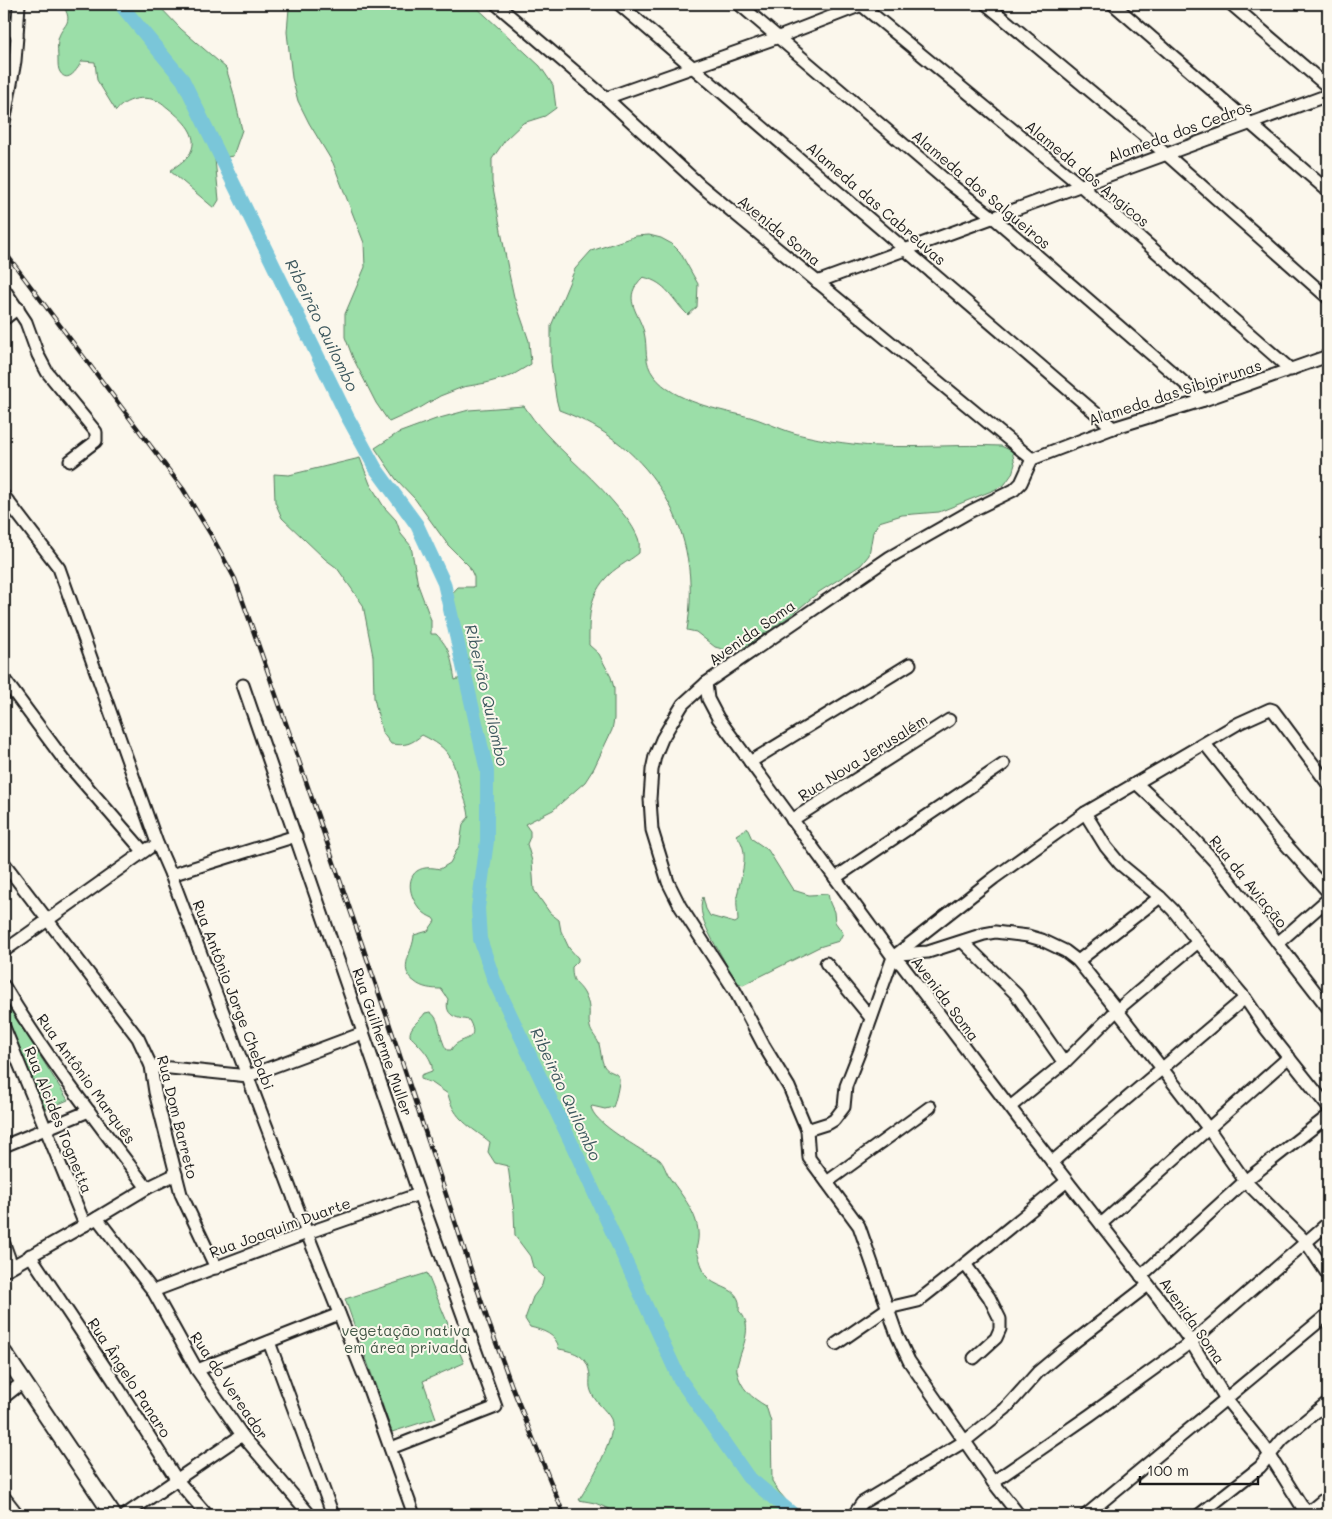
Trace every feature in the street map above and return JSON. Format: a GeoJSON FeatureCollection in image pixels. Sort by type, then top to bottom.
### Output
{"type":"FeatureCollection","features":[{"type":"Feature","properties":{"kind":"main road"},"geometry":{"type":"LineString","coordinates":[[4,1354],[113,1515]]}},
{"type":"Feature","properties":{"kind":"street"},"geometry":{"type":"LineString","coordinates":[[4,123],[15,61],[19,4]]}},
{"type":"Feature","properties":{"kind":"street","name":"Avenida Soma"},"geometry":{"type":"LineString","coordinates":[[496,4],[606,98],[700,185],[1032,459],[1021,483],[1014,490],[971,511],[890,557],[706,683],[708,699],[718,718],[834,878],[896,955],[1191,1342],[1226,1399],[1258,1437],[1308,1515]]}},
{"type":"Feature","properties":{"kind":"street","name":"Alameda das Cabreuvas"},"geometry":{"type":"LineString","coordinates":[[618,4],[1113,428]]}},
{"type":"Feature","properties":{"kind":"street","name":"Alameda dos Salgueiros"},"geometry":{"type":"LineString","coordinates":[[739,4],[950,184],[994,218],[1204,400]]}},
{"type":"Feature","properties":{"kind":"street"},"geometry":{"type":"LineString","coordinates":[[606,98],[779,37],[862,4]]}},
{"type":"Feature","properties":{"kind":"street","name":"Alameda dos Angicos"},"geometry":{"type":"LineString","coordinates":[[862,4],[1080,185],[1291,370]]}},
{"type":"Feature","properties":{"kind":"street"},"geometry":{"type":"LineString","coordinates":[[986,4],[1166,154],[1328,298]]}},
{"type":"Feature","properties":{"kind":"street"},"geometry":{"type":"LineString","coordinates":[[1113,4],[1328,191]]}},
{"type":"Feature","properties":{"kind":"street"},"geometry":{"type":"LineString","coordinates":[[1231,4],[1328,87]]}},
{"type":"Feature","properties":{"kind":"street"},"geometry":{"type":"LineString","coordinates":[[4,19],[17,36]]}},
{"type":"Feature","properties":{"kind":"street","name":"Alameda dos Cedros"},"geometry":{"type":"LineString","coordinates":[[817,282],[1328,95]]}},
{"type":"Feature","properties":{"kind":"street"},"geometry":{"type":"LineString","coordinates":[[4,289],[26,322],[47,372],[96,432],[96,441],[70,461]]}},
{"type":"Feature","properties":{"kind":"street"},"geometry":{"type":"LineString","coordinates":[[4,319],[18,308]]}},
{"type":"Feature","properties":{"kind":"street","name":"Alameda das Sibipirunas"},"geometry":{"type":"LineString","coordinates":[[1032,459],[1113,428],[1204,400],[1328,356]]}},
{"type":"Feature","properties":{"kind":"street","name":"Rua Antônio Jorge Chebabi"},"geometry":{"type":"LineString","coordinates":[[4,499],[59,568],[157,843],[171,874],[338,1314],[391,1448],[414,1515]]}},
{"type":"Feature","properties":{"kind":"street"},"geometry":{"type":"LineString","coordinates":[[750,762],[910,664]]}},
{"type":"Feature","properties":{"kind":"street"},"geometry":{"type":"LineString","coordinates":[[4,679],[64,760],[143,851]]}},
{"type":"Feature","properties":{"kind":"street"},"geometry":{"type":"LineString","coordinates":[[706,683],[684,704],[662,739],[652,770],[650,798],[652,830],[668,882],[680,906],[735,991],[764,1046],[789,1087],[808,1130],[809,1158],[859,1226],[896,1335],[909,1361],[993,1482],[1019,1515]]}},
{"type":"Feature","properties":{"kind":"street","name":"Rua Guilherme Muller"},"geometry":{"type":"LineString","coordinates":[[243,685],[419,1194],[496,1407],[391,1448]]}},
{"type":"Feature","properties":{"kind":"street"},"geometry":{"type":"LineString","coordinates":[[808,1130],[829,1123],[841,1112],[844,1106],[846,1086],[896,955],[994,878],[1085,813],[1239,723],[1270,709],[1280,718],[1328,784]]}},
{"type":"Feature","properties":{"kind":"street","name":"Rua Nova Jerusalém"},"geometry":{"type":"LineString","coordinates":[[792,820],[949,720]]}},
{"type":"Feature","properties":{"kind":"street"},"geometry":{"type":"LineString","coordinates":[[1206,744],[1273,830],[1328,892]]}},
{"type":"Feature","properties":{"kind":"street"},"geometry":{"type":"LineString","coordinates":[[834,878],[1004,764]]}},
{"type":"Feature","properties":{"kind":"street","name":"Rua da Aviação"},"geometry":{"type":"LineString","coordinates":[[1136,783],[1180,824],[1216,863],[1328,1008]]}},
{"type":"Feature","properties":{"kind":"street"},"geometry":{"type":"LineString","coordinates":[[1085,813],[1106,848],[1120,864],[1173,910],[1245,998],[1266,1029],[1328,1106]]}},
{"type":"Feature","properties":{"kind":"street"},"geometry":{"type":"LineString","coordinates":[[171,874],[296,836]]}},
{"type":"Feature","properties":{"kind":"street"},"geometry":{"type":"LineString","coordinates":[[4,951],[143,851],[157,843]]}},
{"type":"Feature","properties":{"kind":"street","name":"Rua Dom Barreto"},"geometry":{"type":"LineString","coordinates":[[4,863],[138,1038],[151,1066],[155,1092],[181,1194],[216,1268]]}},
{"type":"Feature","properties":{"kind":"street"},"geometry":{"type":"LineString","coordinates":[[1078,961],[1160,897]]}},
{"type":"Feature","properties":{"kind":"street"},"geometry":{"type":"LineString","coordinates":[[1278,943],[1328,900]]}},
{"type":"Feature","properties":{"kind":"street"},"geometry":{"type":"LineString","coordinates":[[896,955],[928,952],[995,932],[1028,936],[1065,951],[1078,961],[1117,1010],[1208,1128],[1245,1181],[1306,1242],[1328,1275]]}},
{"type":"Feature","properties":{"kind":"street"},"geometry":{"type":"LineString","coordinates":[[963,942],[1016,994],[1064,1063]]}},
{"type":"Feature","properties":{"kind":"street"},"geometry":{"type":"LineString","coordinates":[[1010,1107],[1064,1063],[1117,1010],[1198,942]]}},
{"type":"Feature","properties":{"kind":"street"},"geometry":{"type":"LineString","coordinates":[[826,963],[871,1018]]}},
{"type":"Feature","properties":{"kind":"street","name":"Rua Antônio Marquês"},"geometry":{"type":"LineString","coordinates":[[4,986],[17,1009],[89,1111],[147,1188]]}},
{"type":"Feature","properties":{"kind":"street"},"geometry":{"type":"LineString","coordinates":[[1052,1162],[1245,998]]}},
{"type":"Feature","properties":{"kind":"street","name":"Rua Alcides Tognetta"},"geometry":{"type":"LineString","coordinates":[[4,1027],[85,1225]]}},
{"type":"Feature","properties":{"kind":"street"},"geometry":{"type":"LineString","coordinates":[[151,1066],[248,1076],[363,1033]]}},
{"type":"Feature","properties":{"kind":"street"},"geometry":{"type":"LineString","coordinates":[[1101,1224],[1289,1057]]}},
{"type":"Feature","properties":{"kind":"street"},"geometry":{"type":"LineString","coordinates":[[827,1182],[930,1106]]}},
{"type":"Feature","properties":{"kind":"street"},"geometry":{"type":"LineString","coordinates":[[4,1146],[89,1111]]}},
{"type":"Feature","properties":{"kind":"street"},"geometry":{"type":"LineString","coordinates":[[854,1513],[862,1503],[965,1441],[1005,1409],[1038,1372],[1144,1280],[1245,1181],[1328,1116]]}},
{"type":"Feature","properties":{"kind":"street"},"geometry":{"type":"LineString","coordinates":[[4,1244],[8,1268],[147,1188],[176,1174]]}},
{"type":"Feature","properties":{"kind":"street"},"geometry":{"type":"LineString","coordinates":[[836,1344],[888,1308],[918,1301],[1067,1181]]}},
{"type":"Feature","properties":{"kind":"street","name":"Rua Joaquim Duarte"},"geometry":{"type":"LineString","coordinates":[[153,1291],[307,1233],[419,1194]]}},
{"type":"Feature","properties":{"kind":"street","name":"Rua do Vereador"},"geometry":{"type":"LineString","coordinates":[[97,1218],[153,1291],[197,1370],[242,1435],[310,1515]]}},
{"type":"Feature","properties":{"kind":"street"},"geometry":{"type":"LineString","coordinates":[[993,1482],[1191,1342],[1328,1223]]}},
{"type":"Feature","properties":{"kind":"street","name":"Rua Ângelo Panaro"},"geometry":{"type":"LineString","coordinates":[[30,1255],[177,1480],[206,1515]]}},
{"type":"Feature","properties":{"kind":"street"},"geometry":{"type":"LineString","coordinates":[[966,1264],[989,1297],[1000,1319],[1000,1329],[996,1338],[974,1358]]}},
{"type":"Feature","properties":{"kind":"street"},"geometry":{"type":"LineString","coordinates":[[197,1370],[338,1314]]}},
{"type":"Feature","properties":{"kind":"street"},"geometry":{"type":"LineString","coordinates":[[1086,1515],[1328,1314]]}},
{"type":"Feature","properties":{"kind":"street"},"geometry":{"type":"LineString","coordinates":[[269,1342],[333,1515]]}},
{"type":"Feature","properties":{"kind":"street"},"geometry":{"type":"LineString","coordinates":[[4,1397],[23,1382]]}},
{"type":"Feature","properties":{"kind":"street"},"geometry":{"type":"LineString","coordinates":[[1199,1515],[1260,1467],[1283,1439],[1328,1402]]}},
{"type":"Feature","properties":{"kind":"street"},"geometry":{"type":"LineString","coordinates":[[125,1515],[242,1435]]}},
{"type":"Feature","properties":{"kind":"street"},"geometry":{"type":"LineString","coordinates":[[1308,1515],[1328,1496]]}},
{"type":"Feature","properties":{"kind":"street"},"geometry":{"type":"LineString","coordinates":[[4,1497],[18,1515]]}},
{"type":"Feature","properties":{"kind":"green space"},"geometry":{"type":"Polygon","coordinates":[[[62,4],[157,4],[181,29],[226,68],[242,130],[233,156],[215,159],[219,200],[214,208],[170,171],[188,156],[193,143],[190,131],[177,116],[161,102],[146,98],[129,101],[116,111],[97,80],[95,62],[82,61],[72,74],[66,77],[60,72],[58,65],[58,40],[68,20],[62,4]]]}},
{"type":"Feature","properties":{"kind":"green space"},"geometry":{"type":"Polygon","coordinates":[[[293,4],[473,4],[540,66],[553,85],[556,108],[545,116],[523,123],[506,139],[492,159],[492,182],[509,274],[514,297],[529,341],[531,364],[511,376],[463,387],[440,396],[420,408],[389,422],[376,403],[353,358],[345,337],[345,314],[365,267],[364,243],[333,163],[298,101],[292,78],[287,32],[289,8],[293,4]]]}},
{"type":"Feature","properties":{"kind":"green space"},"geometry":{"type":"Polygon","coordinates":[[[649,235],[661,238],[672,244],[680,252],[698,284],[697,307],[688,315],[664,287],[651,280],[643,277],[633,292],[633,304],[644,332],[648,365],[654,376],[673,392],[698,404],[754,418],[794,433],[830,441],[867,446],[1001,446],[1012,451],[1015,464],[1012,474],[1005,484],[994,490],[939,512],[902,515],[879,522],[873,532],[869,555],[861,565],[819,592],[790,616],[739,650],[726,650],[715,647],[696,632],[687,630],[690,594],[688,559],[679,526],[665,496],[646,469],[621,445],[592,425],[559,410],[551,362],[551,326],[575,269],[591,251],[636,236],[649,235]]]}},
{"type":"Feature","properties":{"kind":"green space"},"geometry":{"type":"Polygon","coordinates":[[[524,406],[544,432],[621,511],[639,540],[639,553],[605,579],[599,586],[592,602],[589,645],[599,654],[611,677],[614,688],[612,730],[594,768],[585,782],[553,810],[525,824],[530,831],[527,844],[532,861],[534,890],[550,913],[559,920],[561,931],[569,948],[578,958],[578,961],[572,967],[573,977],[588,1002],[589,1022],[599,1044],[604,1066],[619,1078],[613,1107],[605,1109],[591,1107],[598,1119],[605,1125],[661,1162],[696,1220],[698,1239],[696,1249],[706,1276],[714,1283],[736,1295],[739,1311],[746,1322],[745,1340],[737,1366],[739,1377],[747,1392],[766,1406],[771,1422],[772,1481],[799,1515],[607,1515],[609,1509],[595,1503],[579,1500],[607,1448],[612,1427],[611,1419],[593,1395],[590,1387],[589,1369],[584,1359],[571,1352],[559,1349],[552,1336],[544,1331],[530,1327],[525,1319],[533,1297],[542,1285],[544,1277],[533,1267],[530,1256],[515,1236],[508,1166],[495,1163],[488,1152],[490,1142],[464,1122],[454,1110],[448,1094],[432,1083],[421,1079],[421,1075],[432,1071],[431,1061],[410,1036],[413,1026],[425,1013],[430,1012],[436,1019],[447,1050],[451,1050],[454,1045],[468,1038],[473,1033],[469,1020],[449,1013],[448,999],[441,989],[421,986],[410,977],[406,966],[414,935],[428,931],[435,921],[417,905],[410,886],[412,877],[417,871],[426,868],[440,869],[450,863],[460,844],[463,824],[469,817],[466,802],[452,761],[445,750],[439,745],[422,735],[408,744],[391,744],[382,732],[374,698],[373,656],[363,605],[337,568],[282,518],[275,502],[274,474],[289,475],[360,458],[370,484],[384,507],[396,520],[401,534],[411,546],[418,585],[431,620],[431,634],[436,634],[448,650],[455,680],[469,675],[469,661],[454,624],[447,599],[458,587],[474,587],[474,577],[469,566],[448,545],[415,499],[396,479],[375,448],[398,433],[436,419],[469,410],[524,406]]]}},
{"type":"Feature","properties":{"kind":"green space"},"geometry":{"type":"Polygon","coordinates":[[[747,828],[752,839],[768,850],[793,890],[809,895],[828,894],[835,922],[843,933],[839,941],[819,947],[743,985],[733,981],[730,971],[707,928],[701,907],[703,897],[710,916],[735,923],[738,921],[737,897],[744,857],[741,842],[736,835],[747,828]]]}},
{"type":"Feature","properties":{"kind":"green space"},"geometry":{"type":"Polygon","coordinates":[[[4,999],[68,1100],[40,1112],[4,1012],[4,999]]]}},
{"type":"Feature","properties":{"kind":"green space","name":"vegetação nativa em área privada"},"geometry":{"type":"Polygon","coordinates":[[[427,1273],[464,1363],[423,1381],[436,1418],[392,1432],[345,1299],[427,1273]]]}},
{"type":"Feature","properties":{"kind":"waterway","name":"Ribeirão Quilombo"},"geometry":{"type":"LineString","coordinates":[[120,4],[183,80],[347,416],[376,469],[417,525],[444,583],[487,771],[487,841],[478,908],[480,939],[494,980],[577,1155],[679,1378],[748,1477],[794,1515]]}},
{"type":"Feature","properties":{"kind":"railway"},"geometry":{"type":"LineString","coordinates":[[4,251],[183,489],[235,579],[387,1017],[487,1318],[511,1384],[564,1515]]}}]}
